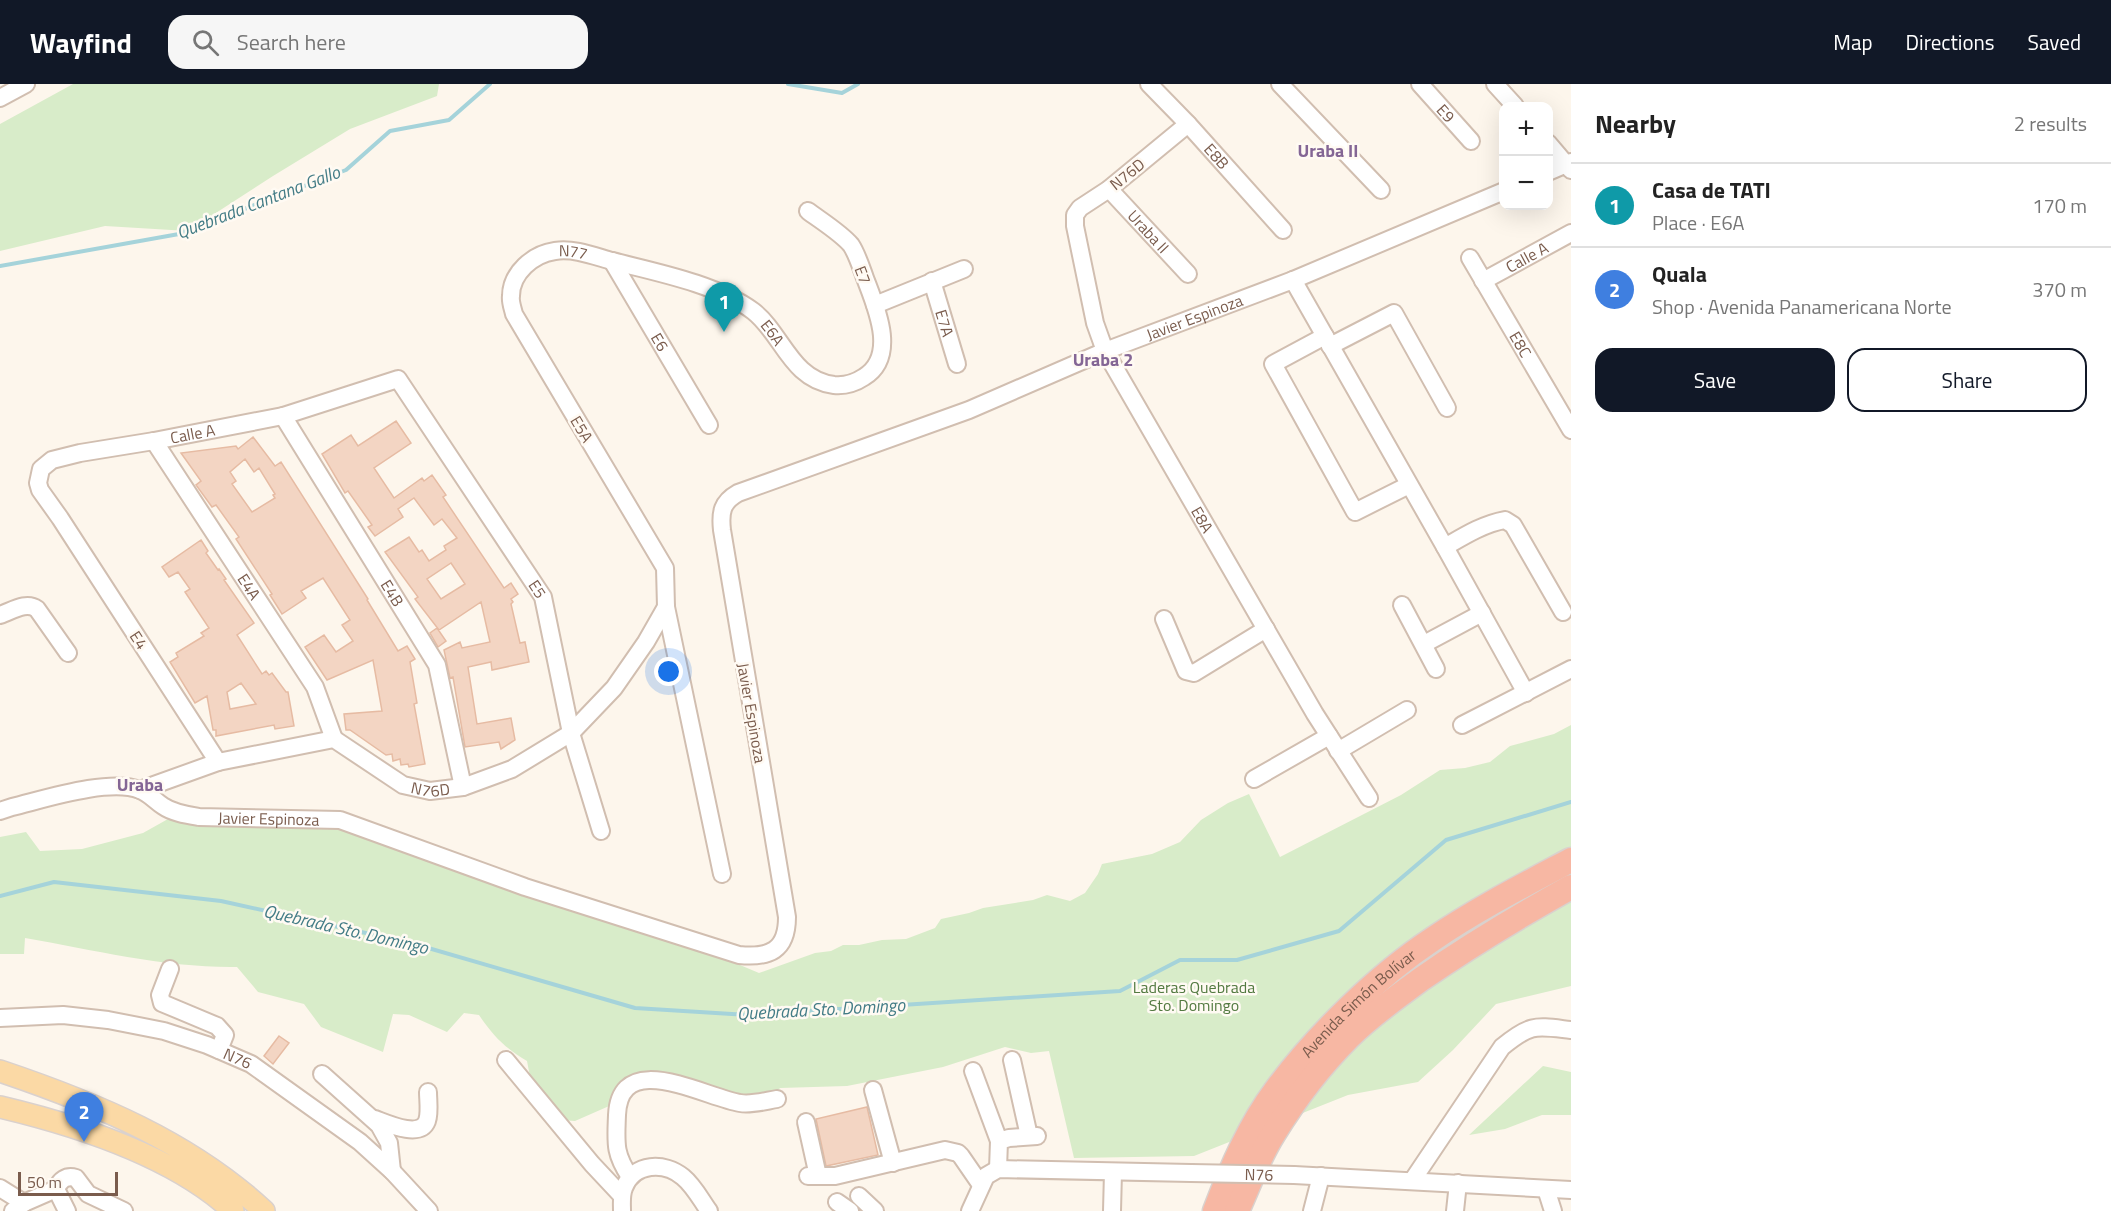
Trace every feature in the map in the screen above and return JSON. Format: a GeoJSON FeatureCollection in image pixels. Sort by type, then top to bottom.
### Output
{"type":"FeatureCollection","features":[{"type":"Feature","properties":{"kind":"highway","name":"Avenida Simón Bolívar"},"geometry":{"type":"LineString","coordinates":[[1215,1211],[1237,1156],[1276,1090],[1335,1022],[1386,975],[1431,940],[1485,906],[1571,860]]}},
{"type":"Feature","properties":{"kind":"highway","name":"Avenida Simón Bolívar"},"geometry":{"type":"LineString","coordinates":[[1237,1211],[1258,1161],[1273,1133],[1298,1098],[1349,1037],[1382,1009],[1464,950],[1571,887]]}},
{"type":"Feature","properties":{"kind":"main road"},"geometry":{"type":"LineString","coordinates":[[0,1071],[42,1085],[138,1126],[195,1156],[264,1211]]}},
{"type":"Feature","properties":{"kind":"main road"},"geometry":{"type":"LineString","coordinates":[[0,1107],[59,1122],[130,1149],[184,1176],[233,1211]]}},
{"type":"Feature","properties":{"kind":"street"},"geometry":{"type":"LineString","coordinates":[[0,98],[26,84]]}},
{"type":"Feature","properties":{"kind":"street","name":"E8B"},"geometry":{"type":"LineString","coordinates":[[1149,84],[1283,230]]}},
{"type":"Feature","properties":{"kind":"street"},"geometry":{"type":"LineString","coordinates":[[1280,84],[1381,190]]}},
{"type":"Feature","properties":{"kind":"street","name":"E9"},"geometry":{"type":"LineString","coordinates":[[1420,84],[1471,141]]}},
{"type":"Feature","properties":{"kind":"street"},"geometry":{"type":"LineString","coordinates":[[1495,84],[1511,102]]}},
{"type":"Feature","properties":{"kind":"street","name":"N76D"},"geometry":{"type":"LineString","coordinates":[[1075,226],[1075,215],[1080,208],[1109,189],[1188,124]]}},
{"type":"Feature","properties":{"kind":"street"},"geometry":{"type":"LineString","coordinates":[[1553,148],[1570,166],[1553,171]]}},
{"type":"Feature","properties":{"kind":"street","name":"Uraba II"},"geometry":{"type":"LineString","coordinates":[[1109,189],[1188,274]]}},
{"type":"Feature","properties":{"kind":"street","name":"Javier Espinoza"},"geometry":{"type":"LineString","coordinates":[[0,811],[85,789],[122,786],[140,790],[152,796],[164,807],[178,813],[199,817],[323,818],[356,824],[525,887],[739,955],[754,957],[765,955],[777,949],[784,939],[787,917],[722,530],[721,516],[724,503],[738,493],[969,410],[1105,351],[1293,280],[1499,193]]}},
{"type":"Feature","properties":{"kind":"street","name":"E7"},"geometry":{"type":"LineString","coordinates":[[808,211],[852,246],[876,305],[884,339],[879,358]]}},
{"type":"Feature","properties":{"kind":"street","name":"E8A"},"geometry":{"type":"LineString","coordinates":[[1075,226],[1095,323],[1105,351],[1329,736],[1369,798]]}},
{"type":"Feature","properties":{"kind":"street","name":"Calle A"},"geometry":{"type":"LineString","coordinates":[[1483,281],[1571,232]]}},
{"type":"Feature","properties":{"kind":"street","name":"N77"},"geometry":{"type":"LineString","coordinates":[[536,257],[555,251],[579,251],[612,261]]}},
{"type":"Feature","properties":{"kind":"street","name":"E5A"},"geometry":{"type":"LineString","coordinates":[[536,257],[523,268],[514,281],[511,296],[514,314],[665,568],[666,607],[722,874]]}},
{"type":"Feature","properties":{"kind":"street","name":"E8C"},"geometry":{"type":"LineString","coordinates":[[1470,258],[1571,430]]}},
{"type":"Feature","properties":{"kind":"street","name":"E6A"},"geometry":{"type":"LineString","coordinates":[[612,261],[670,275],[735,299],[755,312],[790,359],[814,379],[835,385],[855,383],[873,372],[879,358]]}},
{"type":"Feature","properties":{"kind":"street","name":"E6"},"geometry":{"type":"LineString","coordinates":[[612,261],[709,425]]}},
{"type":"Feature","properties":{"kind":"street"},"geometry":{"type":"LineString","coordinates":[[876,305],[964,269]]}},
{"type":"Feature","properties":{"kind":"street"},"geometry":{"type":"LineString","coordinates":[[1293,280],[1526,693]]}},
{"type":"Feature","properties":{"kind":"street","name":"E7A"},"geometry":{"type":"LineString","coordinates":[[932,281],[957,364]]}},
{"type":"Feature","properties":{"kind":"street"},"geometry":{"type":"LineString","coordinates":[[1409,484],[1355,512],[1273,364],[1394,313],[1447,408]]}},
{"type":"Feature","properties":{"kind":"street","name":"Calle A"},"geometry":{"type":"LineString","coordinates":[[60,518],[40,490],[38,483],[41,469],[46,464],[80,453],[283,416],[398,379]]}},
{"type":"Feature","properties":{"kind":"street","name":"E5"},"geometry":{"type":"LineString","coordinates":[[398,379],[543,597],[571,733],[601,831]]}},
{"type":"Feature","properties":{"kind":"street","name":"E4B"},"geometry":{"type":"LineString","coordinates":[[283,416],[437,665],[463,787]]}},
{"type":"Feature","properties":{"kind":"street","name":"E4A"},"geometry":{"type":"LineString","coordinates":[[154,441],[315,687],[334,739]]}},
{"type":"Feature","properties":{"kind":"street","name":"E4"},"geometry":{"type":"LineString","coordinates":[[60,518],[218,762]]}},
{"type":"Feature","properties":{"kind":"street"},"geometry":{"type":"LineString","coordinates":[[1445,547],[1476,529],[1505,520],[1513,525],[1563,612]]}},
{"type":"Feature","properties":{"kind":"street"},"geometry":{"type":"LineString","coordinates":[[0,615],[27,605],[38,609],[68,653]]}},
{"type":"Feature","properties":{"kind":"street"},"geometry":{"type":"LineString","coordinates":[[1402,605],[1437,669]]}},
{"type":"Feature","properties":{"kind":"street","name":"N76D"},"geometry":{"type":"LineString","coordinates":[[334,739],[402,785],[430,791],[463,787],[512,770],[571,733],[614,688],[646,642],[666,607]]}},
{"type":"Feature","properties":{"kind":"street"},"geometry":{"type":"LineString","coordinates":[[1424,644],[1482,613]]}},
{"type":"Feature","properties":{"kind":"street"},"geometry":{"type":"LineString","coordinates":[[1164,620],[1186,671],[1194,673],[1266,629]]}},
{"type":"Feature","properties":{"kind":"street"},"geometry":{"type":"LineString","coordinates":[[1462,725],[1571,669]]}},
{"type":"Feature","properties":{"kind":"street"},"geometry":{"type":"LineString","coordinates":[[1338,751],[1407,710]]}},
{"type":"Feature","properties":{"kind":"street"},"geometry":{"type":"LineString","coordinates":[[1254,779],[1329,736]]}},
{"type":"Feature","properties":{"kind":"street"},"geometry":{"type":"LineString","coordinates":[[140,790],[218,762],[334,739]]}},
{"type":"Feature","properties":{"kind":"street"},"geometry":{"type":"LineString","coordinates":[[170,969],[160,995],[162,1003],[222,1030],[225,1035],[219,1050]]}},
{"type":"Feature","properties":{"kind":"street","name":"N76"},"geometry":{"type":"LineString","coordinates":[[0,1018],[63,1015],[108,1020],[164,1031],[251,1064],[360,1142],[392,1171],[429,1211]]}},
{"type":"Feature","properties":{"kind":"street"},"geometry":{"type":"LineString","coordinates":[[1412,1181],[1502,1047],[1518,1034],[1536,1026],[1571,1030]]}},
{"type":"Feature","properties":{"kind":"street"},"geometry":{"type":"LineString","coordinates":[[506,1060],[585,1155],[622,1204]]}},
{"type":"Feature","properties":{"kind":"street"},"geometry":{"type":"LineString","coordinates":[[999,1141],[1033,1136],[1012,1060]]}},
{"type":"Feature","properties":{"kind":"street"},"geometry":{"type":"LineString","coordinates":[[970,1211],[981,1185],[990,1173],[998,1169],[999,1141],[973,1071]]}},
{"type":"Feature","properties":{"kind":"street"},"geometry":{"type":"LineString","coordinates":[[322,1074],[375,1119],[389,1143],[392,1171]]}},
{"type":"Feature","properties":{"kind":"street"},"geometry":{"type":"LineString","coordinates":[[630,1177],[619,1161],[616,1144],[617,1106],[627,1086],[641,1081],[662,1081],[694,1088],[739,1103],[747,1104],[777,1099]]}},
{"type":"Feature","properties":{"kind":"street"},"geometry":{"type":"LineString","coordinates":[[873,1090],[893,1162]]}},
{"type":"Feature","properties":{"kind":"street"},"geometry":{"type":"LineString","coordinates":[[375,1119],[406,1129],[417,1129],[427,1121],[428,1092]]}},
{"type":"Feature","properties":{"kind":"street"},"geometry":{"type":"LineString","coordinates":[[806,1122],[813,1176],[835,1176],[945,1150],[961,1156],[981,1185]]}},
{"type":"Feature","properties":{"kind":"street"},"geometry":{"type":"LineString","coordinates":[[622,1204],[630,1177],[651,1166],[669,1168],[683,1177],[709,1211]]}},
{"type":"Feature","properties":{"kind":"street","name":"N76"},"geometry":{"type":"LineString","coordinates":[[998,1169],[1294,1175],[1571,1190]]}},
{"type":"Feature","properties":{"kind":"street"},"geometry":{"type":"LineString","coordinates":[[1112,1211],[1113,1172]]}},
{"type":"Feature","properties":{"kind":"street"},"geometry":{"type":"LineString","coordinates":[[1312,1211],[1321,1176]]}},
{"type":"Feature","properties":{"kind":"street"},"geometry":{"type":"LineString","coordinates":[[0,1188],[18,1207],[56,1189],[64,1178],[72,1177],[81,1182],[88,1194],[124,1211]]}},
{"type":"Feature","properties":{"kind":"street"},"geometry":{"type":"LineString","coordinates":[[1455,1211],[1458,1183]]}},
{"type":"Feature","properties":{"kind":"street"},"geometry":{"type":"LineString","coordinates":[[56,1189],[67,1211]]}},
{"type":"Feature","properties":{"kind":"street"},"geometry":{"type":"LineString","coordinates":[[1546,1189],[1553,1211]]}},
{"type":"Feature","properties":{"kind":"street"},"geometry":{"type":"LineString","coordinates":[[75,1211],[88,1194]]}},
{"type":"Feature","properties":{"kind":"street"},"geometry":{"type":"LineString","coordinates":[[859,1196],[875,1211]]}},
{"type":"Feature","properties":{"kind":"green space"},"geometry":{"type":"Polygon","coordinates":[[[73,84],[439,84],[437,96],[350,129],[188,231],[105,226],[0,251],[0,124],[73,84]]]}},
{"type":"Feature","properties":{"kind":"green space","name":"Laderas Quebrada Sto. Domingo"},"geometry":{"type":"Polygon","coordinates":[[[1571,725],[1571,986],[1496,1004],[1453,1050],[1418,1082],[1348,1095],[1194,1156],[1074,1158],[1049,1051],[1031,1053],[1005,1047],[943,1067],[847,1086],[780,1088],[760,1110],[634,1080],[616,1103],[575,1121],[560,1120],[532,1087],[527,1061],[500,1041],[479,1015],[464,1013],[447,1032],[409,1015],[393,1014],[383,1052],[321,1027],[304,1004],[258,992],[237,967],[184,965],[25,938],[24,954],[0,954],[0,837],[26,832],[40,851],[82,849],[143,833],[168,819],[186,824],[226,827],[335,827],[523,894],[759,973],[815,953],[831,951],[843,945],[906,939],[935,928],[941,919],[983,908],[1033,900],[1047,895],[1070,901],[1085,893],[1102,864],[1152,854],[1180,842],[1201,820],[1228,803],[1249,794],[1280,857],[1401,795],[1440,770],[1465,768],[1490,762],[1510,746],[1554,734],[1571,725]]]}},
{"type":"Feature","properties":{"kind":"green space"},"geometry":{"type":"Polygon","coordinates":[[[1543,1066],[1571,1072],[1571,1115],[1542,1115],[1505,1129],[1469,1135],[1543,1066]]]}},
{"type":"Feature","properties":{"kind":"building"},"geometry":{"type":"Polygon","coordinates":[[[396,421],[411,443],[374,468],[394,498],[422,478],[424,481],[432,475],[446,495],[443,497],[504,588],[511,583],[518,594],[511,599],[513,602],[511,604],[520,643],[525,642],[529,662],[492,670],[491,662],[468,667],[477,724],[511,718],[515,740],[501,749],[499,742],[465,747],[453,677],[450,678],[444,650],[460,642],[462,648],[490,642],[481,602],[439,630],[415,599],[418,597],[385,552],[409,537],[419,552],[422,550],[429,561],[446,550],[444,546],[457,538],[442,519],[434,525],[414,498],[398,509],[403,517],[375,536],[368,527],[372,525],[348,491],[345,493],[322,454],[351,435],[358,446],[396,421]],[[451,563],[427,579],[441,599],[465,584],[451,563]]]}},
{"type":"Feature","properties":{"kind":"building"},"geometry":{"type":"Polygon","coordinates":[[[253,437],[275,466],[281,462],[368,599],[398,651],[407,646],[415,659],[410,662],[417,703],[414,704],[425,764],[409,767],[408,764],[401,765],[400,759],[393,761],[392,754],[386,755],[350,730],[346,730],[344,714],[382,711],[373,660],[327,680],[305,647],[324,635],[336,652],[353,641],[342,625],[350,620],[323,578],[301,591],[306,598],[282,614],[270,595],[272,594],[236,539],[239,537],[216,505],[212,507],[196,485],[201,481],[181,453],[236,446],[238,449],[253,437]],[[245,459],[230,472],[236,481],[232,484],[252,512],[275,498],[273,495],[275,494],[259,468],[254,472],[245,459]]]}},
{"type":"Feature","properties":{"kind":"building"},"geometry":{"type":"Polygon","coordinates":[[[201,540],[208,551],[206,553],[254,623],[237,635],[262,674],[266,671],[269,675],[272,673],[288,692],[294,726],[275,729],[274,725],[216,736],[207,696],[195,703],[170,662],[178,657],[176,653],[204,636],[201,633],[209,628],[185,592],[190,589],[178,572],[169,577],[162,567],[201,540]],[[241,683],[227,692],[230,709],[256,704],[241,683]]]}},
{"type":"Feature","properties":{"kind":"building"},"geometry":{"type":"Polygon","coordinates":[[[437,628],[446,641],[438,647],[430,633],[437,628]]]}},
{"type":"Feature","properties":{"kind":"building"},"geometry":{"type":"Polygon","coordinates":[[[279,1036],[289,1043],[273,1064],[264,1056],[279,1036]]]}},
{"type":"Feature","properties":{"kind":"building"},"geometry":{"type":"Polygon","coordinates":[[[867,1107],[878,1155],[826,1166],[816,1119],[867,1107]]]}},
{"type":"Feature","properties":{"kind":"waterway","name":"Quebrada Cantana Gallo"},"geometry":{"type":"LineString","coordinates":[[0,266],[179,234],[346,170],[390,131],[449,120],[490,84]]}},
{"type":"Feature","properties":{"kind":"waterway","name":"Quebrada Cantana Gallo"},"geometry":{"type":"LineString","coordinates":[[788,84],[842,93],[858,84]]}},
{"type":"Feature","properties":{"kind":"waterway","name":"Quebrada Sto. Domingo"},"geometry":{"type":"LineString","coordinates":[[0,896],[54,882],[221,901],[411,943],[635,1008],[748,1015],[1120,991],[1180,960],[1237,960],[1339,931],[1446,840],[1571,802]]}},
{"type":"Feature","properties":{"kind":"place","name":"Casa de TATI"},"geometry":{"type":"Point","coordinates":[724,332]}},
{"type":"Feature","properties":{"kind":"place","name":"Quala"},"geometry":{"type":"Point","coordinates":[84,1142]}},
{"type":"Feature","properties":{"kind":"district","name":"Uraba II"},"geometry":{"type":"Point","coordinates":[1328,150]}},
{"type":"Feature","properties":{"kind":"district","name":"Uraba 2"},"geometry":{"type":"Point","coordinates":[1103,359]}},
{"type":"Feature","properties":{"kind":"district","name":"Uraba"},"geometry":{"type":"Point","coordinates":[140,784]}}]}
